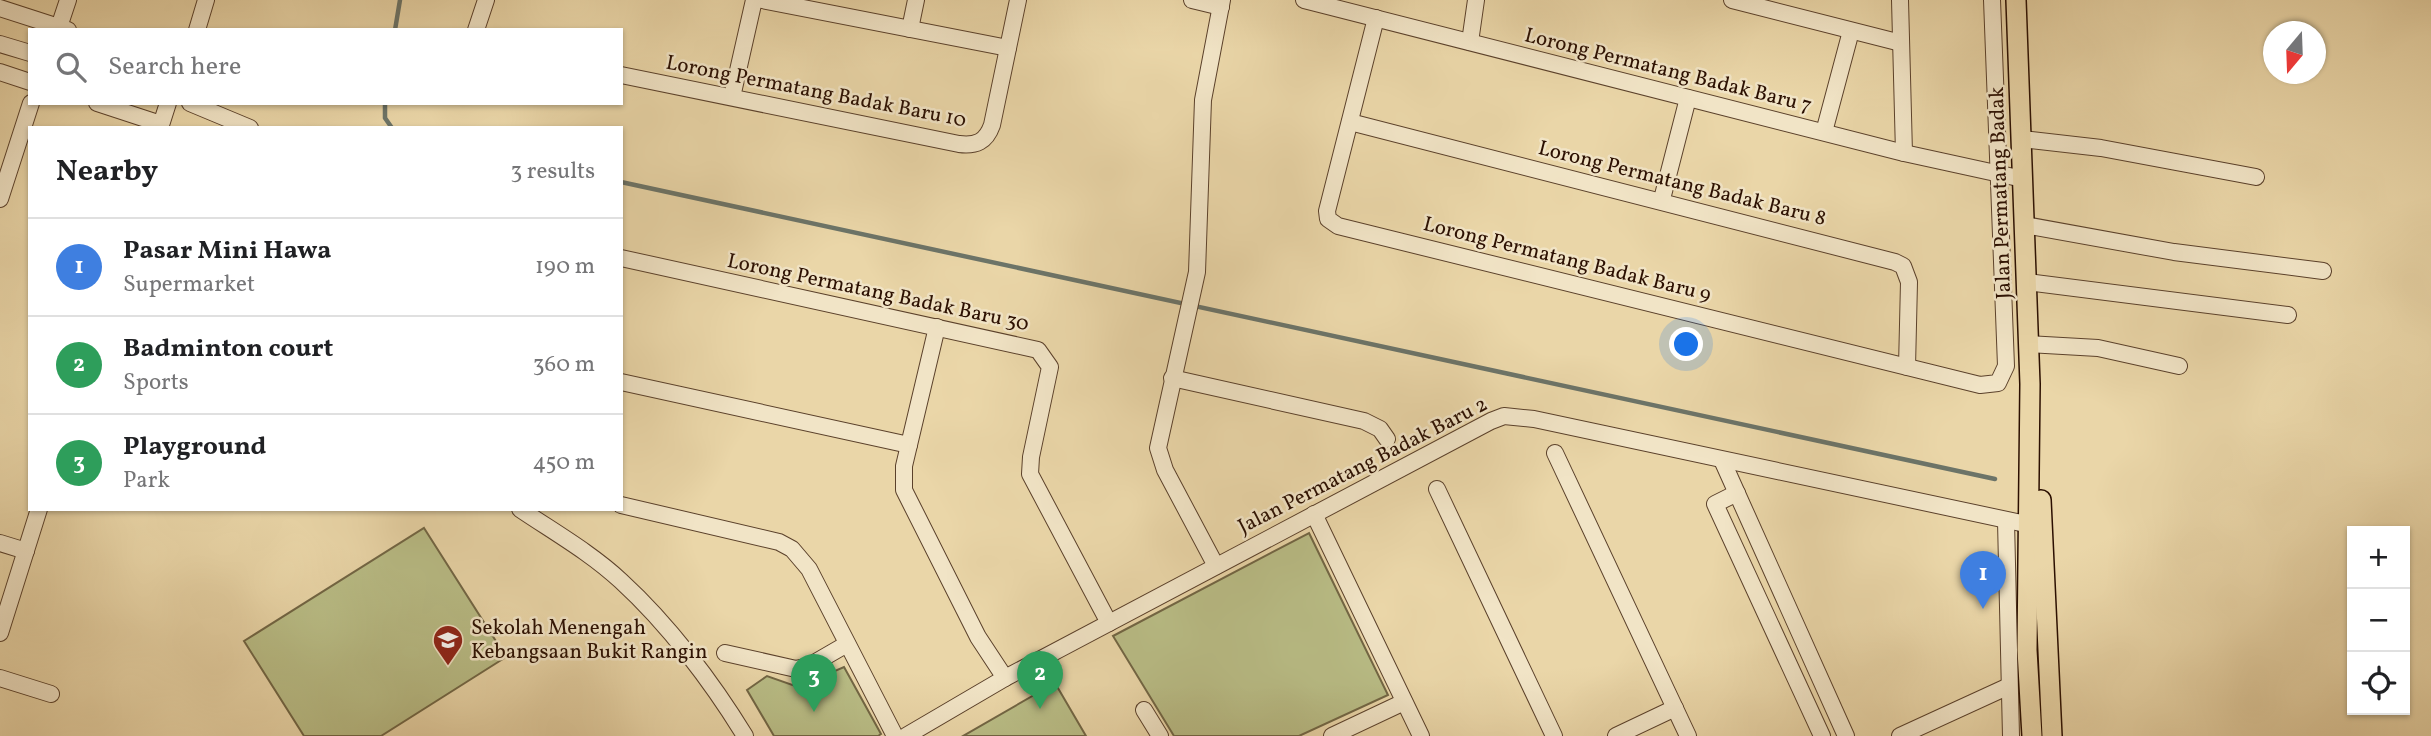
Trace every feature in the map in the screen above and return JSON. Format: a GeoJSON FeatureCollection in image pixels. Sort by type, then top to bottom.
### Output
{"type":"FeatureCollection","features":[{"type":"Feature","properties":{"kind":"main road","name":"Jalan Permatang Badak"},"geometry":{"type":"LineString","coordinates":[[2016,0],[2035,526],[2052,736]]}},
{"type":"Feature","properties":{"kind":"main road","name":"Jalan Permatang Badak"},"geometry":{"type":"LineString","coordinates":[[2032,736],[2027,650],[2035,526]]}},
{"type":"Feature","properties":{"kind":"street"},"geometry":{"type":"LineString","coordinates":[[62,28],[68,0]]}},
{"type":"Feature","properties":{"kind":"street"},"geometry":{"type":"LineString","coordinates":[[198,28],[206,0]]}},
{"type":"Feature","properties":{"kind":"street"},"geometry":{"type":"LineString","coordinates":[[477,28],[486,0]]}},
{"type":"Feature","properties":{"kind":"street"},"geometry":{"type":"LineString","coordinates":[[732,97],[754,0]]}},
{"type":"Feature","properties":{"kind":"street"},"geometry":{"type":"LineString","coordinates":[[762,0],[818,6],[910,29],[1008,48]]}},
{"type":"Feature","properties":{"kind":"street"},"geometry":{"type":"LineString","coordinates":[[910,29],[916,0]]}},
{"type":"Feature","properties":{"kind":"street","name":"Lorong Permatang Badak Baru 10"},"geometry":{"type":"LineString","coordinates":[[623,75],[959,144],[976,144],[989,134],[992,125],[1018,0]]}},
{"type":"Feature","properties":{"kind":"street"},"geometry":{"type":"LineString","coordinates":[[1192,0],[1222,3],[1203,100],[1199,252],[1159,437],[1160,459],[1216,566]]}},
{"type":"Feature","properties":{"kind":"street","name":"Lorong Permatang Badak Baru 7"},"geometry":{"type":"LineString","coordinates":[[1304,0],[1904,153],[2023,179]]}},
{"type":"Feature","properties":{"kind":"street"},"geometry":{"type":"LineString","coordinates":[[1470,42],[1476,0]]}},
{"type":"Feature","properties":{"kind":"street"},"geometry":{"type":"LineString","coordinates":[[1732,0],[1901,43]]}},
{"type":"Feature","properties":{"kind":"street"},"geometry":{"type":"LineString","coordinates":[[1900,0],[1904,153]]}},
{"type":"Feature","properties":{"kind":"street"},"geometry":{"type":"LineString","coordinates":[[1992,0],[1999,174]]}},
{"type":"Feature","properties":{"kind":"street"},"geometry":{"type":"LineString","coordinates":[[0,8],[59,28]]}},
{"type":"Feature","properties":{"kind":"street","name":"Lorong Permatang Badak Baru 9"},"geometry":{"type":"LineString","coordinates":[[1376,18],[1327,211],[1328,219],[1338,226],[1980,385],[1998,383],[2006,366],[1999,174]]}},
{"type":"Feature","properties":{"kind":"street"},"geometry":{"type":"LineString","coordinates":[[1824,132],[1850,31]]}},
{"type":"Feature","properties":{"kind":"street"},"geometry":{"type":"LineString","coordinates":[[0,44],[28,52]]}},
{"type":"Feature","properties":{"kind":"street"},"geometry":{"type":"LineString","coordinates":[[0,72],[28,81]]}},
{"type":"Feature","properties":{"kind":"street"},"geometry":{"type":"LineString","coordinates":[[1662,199],[1688,98]]}},
{"type":"Feature","properties":{"kind":"street"},"geometry":{"type":"LineString","coordinates":[[0,199],[30,105]]}},
{"type":"Feature","properties":{"kind":"street"},"geometry":{"type":"LineString","coordinates":[[103,105],[161,126],[167,105]]}},
{"type":"Feature","properties":{"kind":"street"},"geometry":{"type":"LineString","coordinates":[[195,105],[245,126]]}},
{"type":"Feature","properties":{"kind":"street","name":"Lorong Permatang Badak Baru 8"},"geometry":{"type":"LineString","coordinates":[[1350,122],[1662,199],[1885,258],[1903,266],[1909,282],[1907,367]]}},
{"type":"Feature","properties":{"kind":"street"},"geometry":{"type":"LineString","coordinates":[[2021,139],[2101,148],[2256,177]]}},
{"type":"Feature","properties":{"kind":"street"},"geometry":{"type":"LineString","coordinates":[[2025,225],[2174,252],[2323,271]]}},
{"type":"Feature","properties":{"kind":"street","name":"Lorong Permatang Badak Baru 30"},"geometry":{"type":"LineString","coordinates":[[623,258],[1038,350],[1048,361],[1050,368],[1031,457],[1031,474],[1109,623]]}},
{"type":"Feature","properties":{"kind":"street"},"geometry":{"type":"LineString","coordinates":[[2026,282],[2288,315]]}},
{"type":"Feature","properties":{"kind":"street"},"geometry":{"type":"LineString","coordinates":[[937,327],[902,479],[908,502],[978,637],[1005,678]]}},
{"type":"Feature","properties":{"kind":"street"},"geometry":{"type":"LineString","coordinates":[[2029,344],[2098,348],[2179,366]]}},
{"type":"Feature","properties":{"kind":"street"},"geometry":{"type":"LineString","coordinates":[[1172,378],[1364,421],[1380,429],[1387,439]]}},
{"type":"Feature","properties":{"kind":"street"},"geometry":{"type":"LineString","coordinates":[[623,382],[909,445]]}},
{"type":"Feature","properties":{"kind":"street","name":"Jalan Permatang Badak Baru 2"},"geometry":{"type":"LineString","coordinates":[[906,736],[1005,678],[1504,416],[1534,419],[2035,526]]}},
{"type":"Feature","properties":{"kind":"street"},"geometry":{"type":"LineString","coordinates":[[1555,453],[1688,736]]}},
{"type":"Feature","properties":{"kind":"street"},"geometry":{"type":"LineString","coordinates":[[1722,460],[1846,736]]}},
{"type":"Feature","properties":{"kind":"street"},"geometry":{"type":"LineString","coordinates":[[1437,489],[1554,736]]}},
{"type":"Feature","properties":{"kind":"street"},"geometry":{"type":"LineString","coordinates":[[1737,494],[1715,504],[1822,736]]}},
{"type":"Feature","properties":{"kind":"street"},"geometry":{"type":"LineString","coordinates":[[623,505],[764,537],[792,549],[808,569],[895,736]]}},
{"type":"Feature","properties":{"kind":"street"},"geometry":{"type":"LineString","coordinates":[[0,633],[38,511]]}},
{"type":"Feature","properties":{"kind":"street"},"geometry":{"type":"LineString","coordinates":[[523,511],[602,566],[633,593],[690,660],[745,736]]}},
{"type":"Feature","properties":{"kind":"street"},"geometry":{"type":"LineString","coordinates":[[1314,514],[1421,736]]}},
{"type":"Feature","properties":{"kind":"street"},"geometry":{"type":"LineString","coordinates":[[2006,521],[2011,736]]}},
{"type":"Feature","properties":{"kind":"street"},"geometry":{"type":"LineString","coordinates":[[0,543],[26,551]]}},
{"type":"Feature","properties":{"kind":"street"},"geometry":{"type":"LineString","coordinates":[[724,653],[796,669],[809,666],[847,645]]}},
{"type":"Feature","properties":{"kind":"street"},"geometry":{"type":"LineString","coordinates":[[0,678],[51,694]]}},
{"type":"Feature","properties":{"kind":"street"},"geometry":{"type":"LineString","coordinates":[[1900,736],[2009,686]]}},
{"type":"Feature","properties":{"kind":"street"},"geometry":{"type":"LineString","coordinates":[[1332,736],[1404,702]]}},
{"type":"Feature","properties":{"kind":"street"},"geometry":{"type":"LineString","coordinates":[[1616,736],[1675,708]]}},
{"type":"Feature","properties":{"kind":"street"},"geometry":{"type":"LineString","coordinates":[[1144,710],[1160,736]]}},
{"type":"Feature","properties":{"kind":"green space"},"geometry":{"type":"Polygon","coordinates":[[[424,528],[506,657],[381,736],[304,736],[244,641],[424,528]]]}},
{"type":"Feature","properties":{"kind":"green space"},"geometry":{"type":"Polygon","coordinates":[[[1309,533],[1388,695],[1299,736],[1174,736],[1113,636],[1309,533]]]}},
{"type":"Feature","properties":{"kind":"green space"},"geometry":{"type":"Polygon","coordinates":[[[844,667],[881,734],[878,736],[774,736],[747,690],[767,676],[798,687],[844,667]]]}},
{"type":"Feature","properties":{"kind":"green space"},"geometry":{"type":"Polygon","coordinates":[[[1055,683],[1086,736],[963,736],[1055,683]]]}},
{"type":"Feature","properties":{"kind":"waterway"},"geometry":{"type":"LineString","coordinates":[[395,28],[400,0]]}},
{"type":"Feature","properties":{"kind":"waterway"},"geometry":{"type":"LineString","coordinates":[[385,105],[385,118],[391,126]]}},
{"type":"Feature","properties":{"kind":"waterway"},"geometry":{"type":"LineString","coordinates":[[623,182],[1995,479]]}},
{"type":"Feature","properties":{"kind":"place","name":"Pasar Mini Hawa"},"geometry":{"type":"Point","coordinates":[1983,609]}},
{"type":"Feature","properties":{"kind":"place","name":"Sekolah Menengah Kebangsaan Bukit Rangin"},"geometry":{"type":"Point","coordinates":[448,667]}},
{"type":"Feature","properties":{"kind":"place","name":"Badminton court"},"geometry":{"type":"Point","coordinates":[1040,709]}},
{"type":"Feature","properties":{"kind":"place","name":"Playground"},"geometry":{"type":"Point","coordinates":[814,712]}}]}
